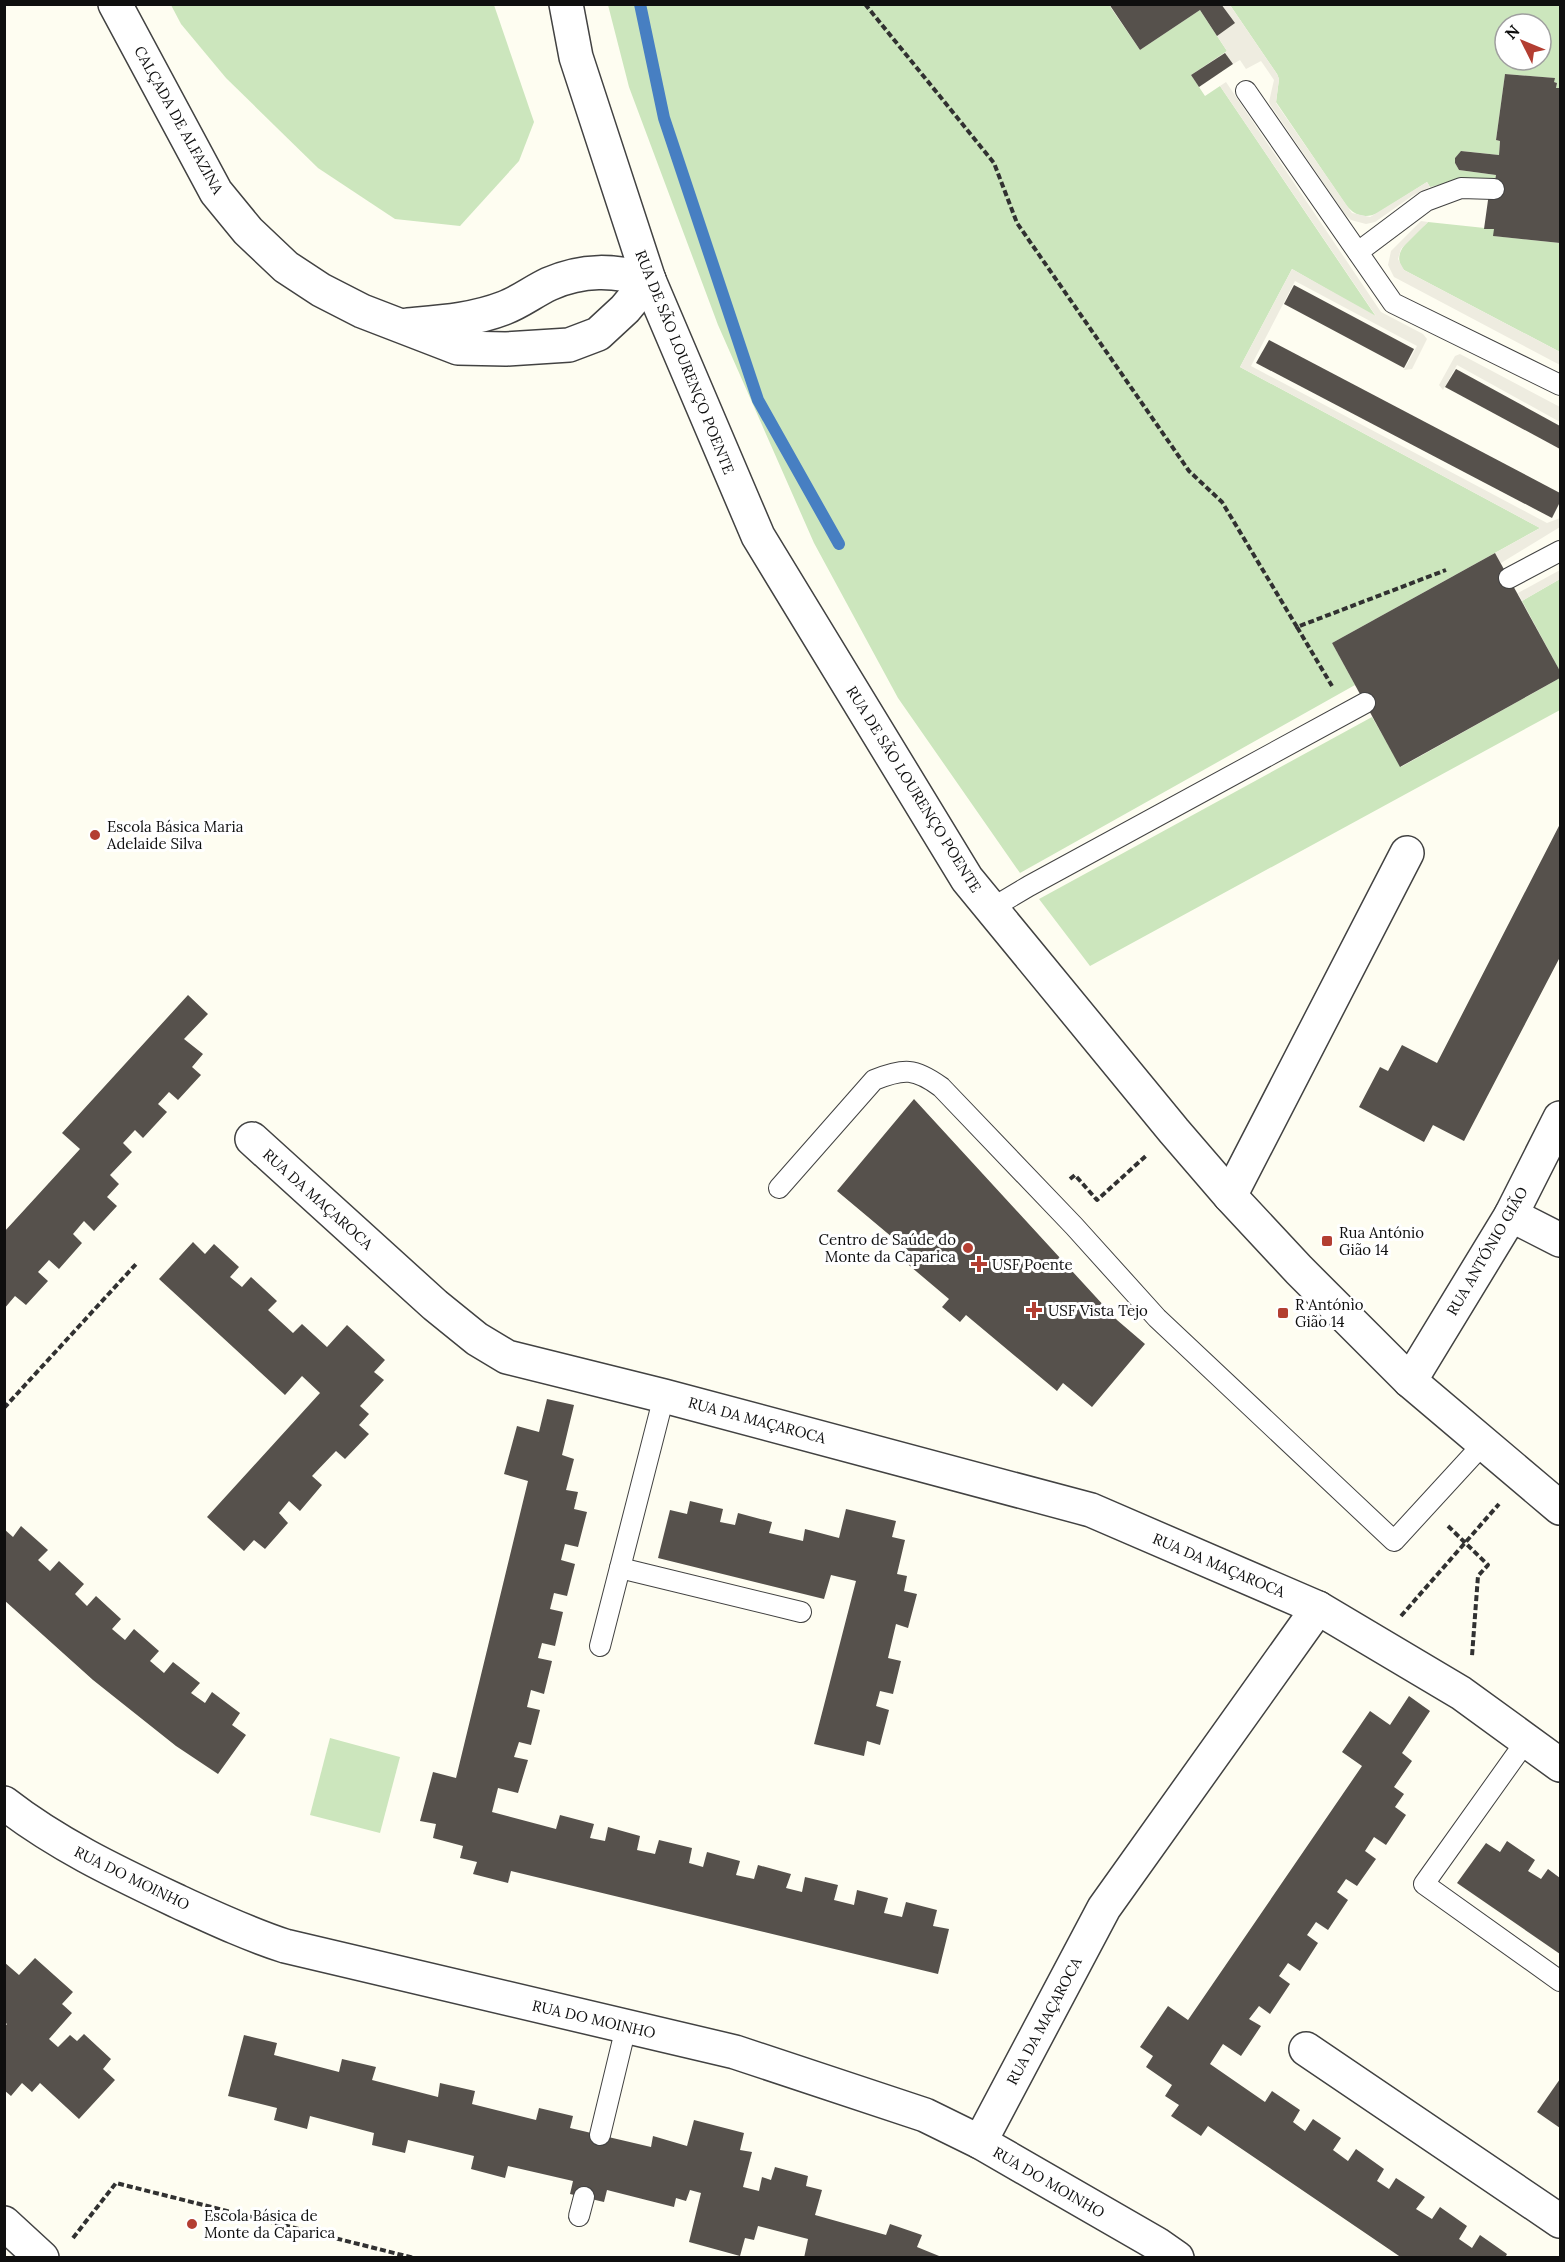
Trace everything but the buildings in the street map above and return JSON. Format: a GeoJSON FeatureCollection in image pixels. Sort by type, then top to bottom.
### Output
{"type":"FeatureCollection","features":[{"type":"Feature","properties":{"kind":"street","name":"CALÇADA DE ALFAZINA"},"geometry":{"type":"LineString","coordinates":[[115,4],[216,192],[248,231],[286,267],[321,290],[362,311],[400,326],[458,348],[506,349],[569,345],[598,334],[625,309],[649,280],[622,272],[591,272],[550,283],[505,308],[462,320],[400,326]]}},
{"type":"Feature","properties":{"kind":"street","name":"RUA DE SÃO LOURENÇO POENTE"},"geometry":{"type":"LineString","coordinates":[[566,4],[576,57],[649,280],[758,536],[967,879],[1230,1197],[1410,1381],[1560,1508]]}},
{"type":"Feature","properties":{"kind":"street"},"geometry":{"type":"LineString","coordinates":[[1230,1197],[1407,853]]}},
{"type":"Feature","properties":{"kind":"street","name":"RUA ANTÓNIO GIÃO"},"geometry":{"type":"LineString","coordinates":[[1410,1381],[1511,1215],[1560,1118]]}},
{"type":"Feature","properties":{"kind":"street","name":"RUA DA MAÇAROCA"},"geometry":{"type":"LineString","coordinates":[[252,1139],[435,1305],[486,1345],[507,1357],[664,1396],[1091,1510],[1318,1608],[1461,1694],[1560,1765]]}},
{"type":"Feature","properties":{"kind":"street"},"geometry":{"type":"LineString","coordinates":[[1511,1215],[1560,1240]]}},
{"type":"Feature","properties":{"kind":"street","name":"RUA DA MAÇAROCA"},"geometry":{"type":"LineString","coordinates":[[980,2142],[1104,1908],[1318,1608]]}},
{"type":"Feature","properties":{"kind":"street","name":"RUA DO MOINHO"},"geometry":{"type":"LineString","coordinates":[[4,1803],[57,1840],[134,1881],[246,1933],[285,1946],[760,2060],[925,2115],[980,2142],[1160,2253]]}},
{"type":"Feature","properties":{"kind":"street"},"geometry":{"type":"LineString","coordinates":[[1306,2049],[1560,2222]]}},
{"type":"Feature","properties":{"kind":"street"},"geometry":{"type":"LineString","coordinates":[[4,2223],[55,2251]]}},
{"type":"Feature","properties":{"kind":"lane"},"geometry":{"type":"LineString","coordinates":[[1246,91],[1393,303],[1560,385]]}},
{"type":"Feature","properties":{"kind":"lane"},"geometry":{"type":"LineString","coordinates":[[1358,252],[1426,201],[1461,188],[1494,189]]}},
{"type":"Feature","properties":{"kind":"lane"},"geometry":{"type":"LineString","coordinates":[[1509,578],[1560,551]]}},
{"type":"Feature","properties":{"kind":"lane"},"geometry":{"type":"LineString","coordinates":[[992,908],[1365,703]]}},
{"type":"Feature","properties":{"kind":"lane"},"geometry":{"type":"LineString","coordinates":[[779,1188],[874,1080],[892,1073],[911,1071],[925,1075],[941,1087],[1074,1226],[1157,1318],[1394,1541],[1484,1443]]}},
{"type":"Feature","properties":{"kind":"lane"},"geometry":{"type":"LineString","coordinates":[[600,1646],[664,1396]]}},
{"type":"Feature","properties":{"kind":"lane"},"geometry":{"type":"LineString","coordinates":[[620,1568],[801,1612]]}},
{"type":"Feature","properties":{"kind":"lane"},"geometry":{"type":"LineString","coordinates":[[1526,1741],[1424,1884],[1560,1981]]}},
{"type":"Feature","properties":{"kind":"lane"},"geometry":{"type":"LineString","coordinates":[[600,2135],[626,2027]]}},
{"type":"Feature","properties":{"kind":"lane"},"geometry":{"type":"LineString","coordinates":[[579,2216],[584,2197]]}},
{"type":"Feature","properties":{"kind":"path"},"geometry":{"type":"LineString","coordinates":[[865,4],[994,163],[1017,223],[1189,471],[1222,502],[1347,713]]}},
{"type":"Feature","properties":{"kind":"path"},"geometry":{"type":"LineString","coordinates":[[1297,627],[1446,570]]}},
{"type":"Feature","properties":{"kind":"path"},"geometry":{"type":"LineString","coordinates":[[1097,1200],[1174,1131]]}},
{"type":"Feature","properties":{"kind":"path"},"geometry":{"type":"LineString","coordinates":[[4,1408],[137,1263]]}},
{"type":"Feature","properties":{"kind":"path"},"geometry":{"type":"LineString","coordinates":[[1425,1588],[1524,1477]]}},
{"type":"Feature","properties":{"kind":"path"},"geometry":{"type":"LineString","coordinates":[[1426,1505],[1488,1565],[1478,1576],[1470,1679],[1461,1694]]}},
{"type":"Feature","properties":{"kind":"path"},"geometry":{"type":"LineString","coordinates":[[55,2251],[116,2183],[414,2258]]}},
{"type":"Feature","properties":{"kind":"green space"},"geometry":{"type":"Polygon","coordinates":[[[171,5],[494,5],[534,122],[519,161],[460,226],[395,219],[318,168],[226,78],[181,24],[171,5]]]}},
{"type":"Feature","properties":{"kind":"green space"},"geometry":{"type":"Polygon","coordinates":[[[608,5],[1109,5],[1140,50],[1200,10],[1227,51],[1191,75],[1205,96],[1220,86],[1377,318],[1292,269],[1240,367],[1540,528],[1332,643],[1355,685],[1020,873],[898,698],[814,543],[718,325],[629,87],[608,5]]]}},
{"type":"Feature","properties":{"kind":"green space"},"geometry":{"type":"Polygon","coordinates":[[[1230,5],[1560,5],[1560,88],[1556,88],[1557,83],[1554,82],[1554,78],[1505,74],[1496,140],[1500,141],[1499,155],[1462,151],[1455,158],[1459,170],[1496,175],[1495,185],[1463,179],[1430,187],[1427,182],[1378,213],[1369,216],[1353,212],[1276,102],[1279,79],[1230,5]]]}},
{"type":"Feature","properties":{"kind":"green space"},"geometry":{"type":"Polygon","coordinates":[[[1428,222],[1494,229],[1494,236],[1560,243],[1560,352],[1404,270],[1399,257],[1401,250],[1428,222]]]}},
{"type":"Feature","properties":{"kind":"green space"},"geometry":{"type":"Polygon","coordinates":[[[1560,579],[1560,671],[1522,601],[1560,579]]]}},
{"type":"Feature","properties":{"kind":"green space"},"geometry":{"type":"Polygon","coordinates":[[[1560,678],[1560,710],[1090,966],[1039,899],[1372,717],[1401,767],[1560,678]]]}},
{"type":"Feature","properties":{"kind":"green space"},"geometry":{"type":"Polygon","coordinates":[[[330,1738],[400,1757],[380,1833],[310,1815],[330,1738]]]}},
{"type":"Feature","properties":{"kind":"shaded area"},"geometry":{"type":"Polygon","coordinates":[[[1208,5],[1230,5],[1277,74],[1279,79],[1276,103],[1352,213],[1370,217],[1427,182],[1430,187],[1412,196],[1375,222],[1366,224],[1351,220],[1271,106],[1269,102],[1274,80],[1261,61],[1246,69],[1240,60],[1233,64],[1200,10],[1208,5]]]}},
{"type":"Feature","properties":{"kind":"shaded area"},"geometry":{"type":"Polygon","coordinates":[[[1226,82],[1381,312],[1423,334],[1427,339],[1412,369],[1404,370],[1417,346],[1295,281],[1251,366],[1547,523],[1560,518],[1560,527],[1501,563],[1495,553],[1540,528],[1240,367],[1292,269],[1376,316],[1220,86],[1226,82]]]}},
{"type":"Feature","properties":{"kind":"shaded area"},"geometry":{"type":"Polygon","coordinates":[[[1421,221],[1428,222],[1401,249],[1398,259],[1404,270],[1560,352],[1560,365],[1394,277],[1388,265],[1391,251],[1421,221]]]}},
{"type":"Feature","properties":{"kind":"shaded area"},"geometry":{"type":"Polygon","coordinates":[[[1460,354],[1560,407],[1560,422],[1457,365],[1443,390],[1439,385],[1455,356],[1460,354]]]}},
{"type":"Feature","properties":{"kind":"shaded area"},"geometry":{"type":"Polygon","coordinates":[[[1560,570],[1560,579],[1522,601],[1518,593],[1560,570]]]}},
{"type":"Feature","properties":{"kind":"waterway"},"geometry":{"type":"LineString","coordinates":[[640,4],[664,118],[758,400],[839,544]]}},
{"type":"Feature","properties":{"kind":"place","name":"Escola Básica Maria Adelaide Silva"},"geometry":{"type":"Point","coordinates":[95,835]}},
{"type":"Feature","properties":{"kind":"place","name":"Rua António Gião 14"},"geometry":{"type":"Point","coordinates":[1327,1241]}},
{"type":"Feature","properties":{"kind":"place","name":"Centro de Saúde do Monte da Caparica"},"geometry":{"type":"Point","coordinates":[968,1248]}},
{"type":"Feature","properties":{"kind":"place","name":"USF Poente"},"geometry":{"type":"Point","coordinates":[979,1264]}},
{"type":"Feature","properties":{"kind":"place","name":"USF Vista Tejo"},"geometry":{"type":"Point","coordinates":[1034,1310]}},
{"type":"Feature","properties":{"kind":"place","name":"R António Gião 14"},"geometry":{"type":"Point","coordinates":[1283,1313]}},
{"type":"Feature","properties":{"kind":"place","name":"Escola Básica de Monte da Caparica"},"geometry":{"type":"Point","coordinates":[192,2224]}}]}
